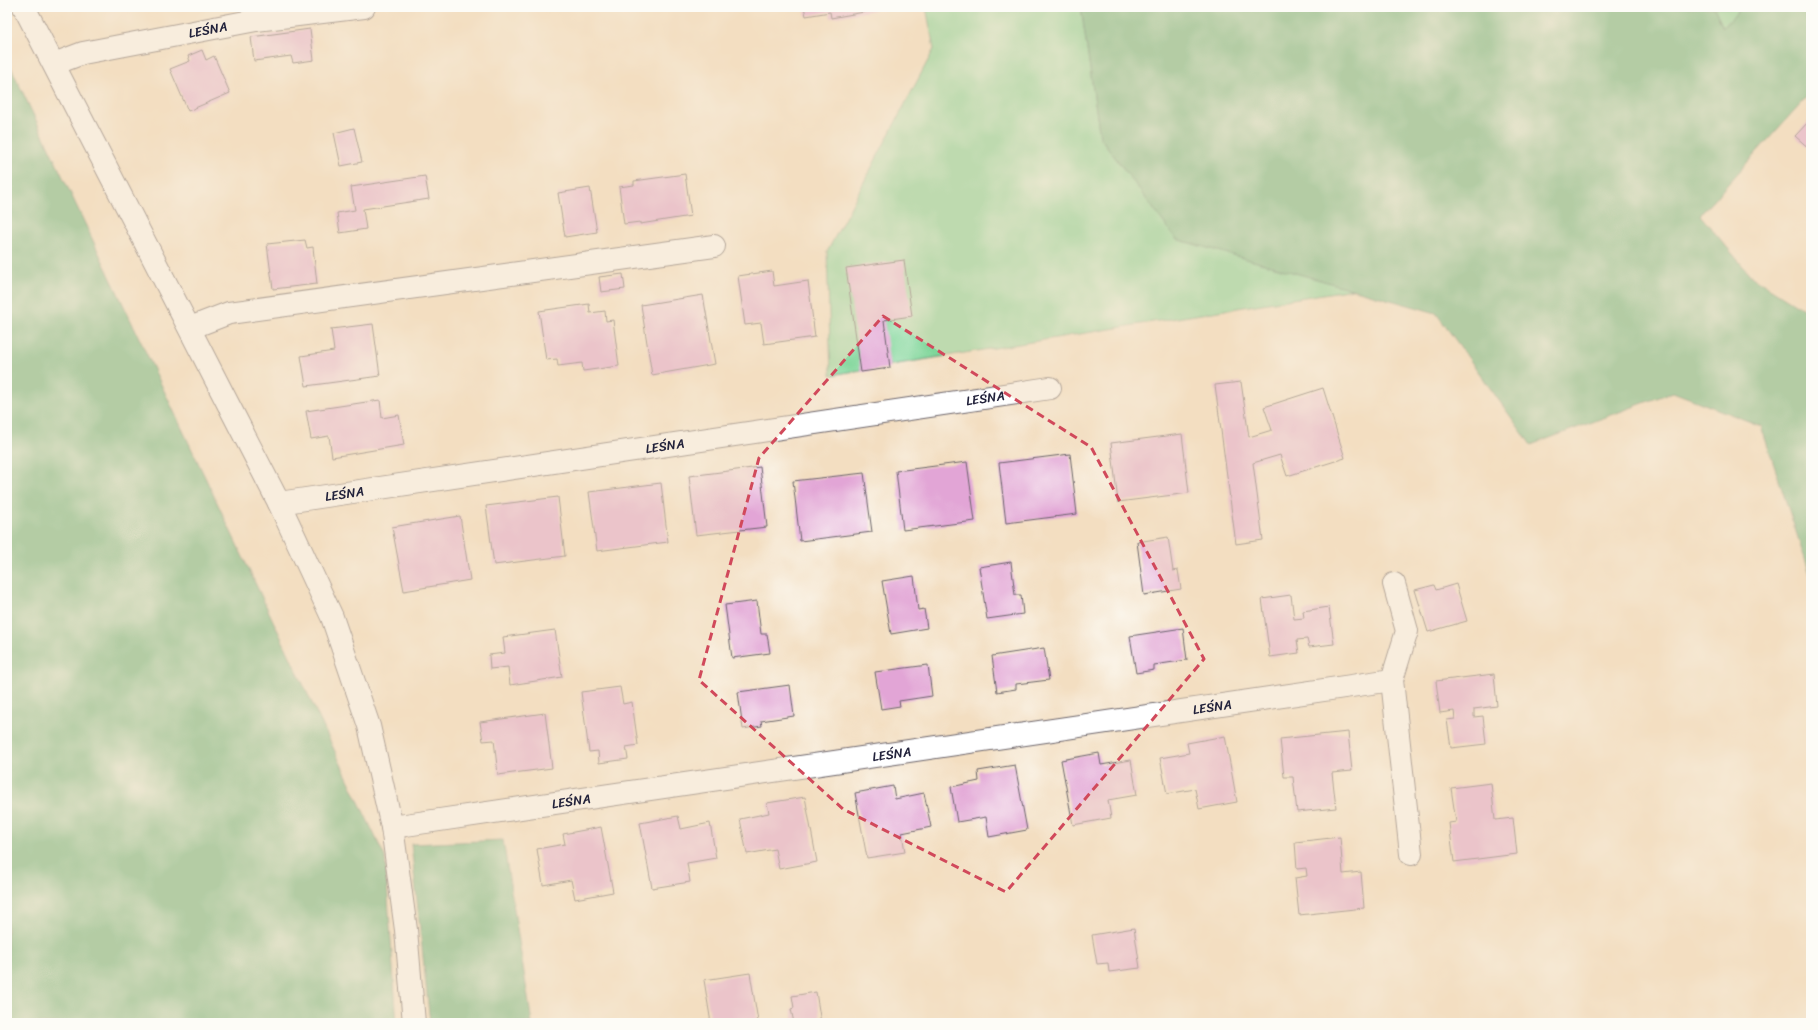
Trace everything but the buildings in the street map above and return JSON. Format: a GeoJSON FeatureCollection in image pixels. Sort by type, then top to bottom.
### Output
{"type":"FeatureCollection","features":[{"type":"Feature","properties":{"kind":"street"},"geometry":{"type":"LineString","coordinates":[[24,7],[279,503],[332,617],[369,726],[392,827],[406,930],[414,1023]]}},
{"type":"Feature","properties":{"kind":"street","name":"LEŚNA"},"geometry":{"type":"LineString","coordinates":[[54,64],[83,53],[256,20],[364,7]]}},
{"type":"Feature","properties":{"kind":"street"},"geometry":{"type":"LineString","coordinates":[[190,328],[229,313],[714,246]]}},
{"type":"Feature","properties":{"kind":"street","name":"LEŚNA"},"geometry":{"type":"LineString","coordinates":[[279,503],[1050,388]]}},
{"type":"Feature","properties":{"kind":"street"},"geometry":{"type":"LineString","coordinates":[[1394,584],[1407,631],[1392,680],[1411,854]]}},
{"type":"Feature","properties":{"kind":"street","name":"LEŚNA"},"geometry":{"type":"LineString","coordinates":[[392,827],[1392,680]]}},
{"type":"Feature","properties":{"kind":"highlighted area"},"geometry":{"type":"Polygon","coordinates":[[[883,316],[1091,447],[1204,659],[1006,892],[843,809],[699,680],[759,458],[883,316]]]}},
{"type":"Feature","properties":{"kind":"green space"},"geometry":{"type":"Polygon","coordinates":[[[926,7],[1081,7],[1100,137],[1176,239],[1353,289],[831,375],[827,252],[934,49],[926,7]]]}},
{"type":"Feature","properties":{"kind":"green space"},"geometry":{"type":"Polygon","coordinates":[[[1081,7],[1714,7],[1723,28],[1742,7],[1811,7],[1811,92],[1700,215],[1752,277],[1811,314],[1811,577],[1761,426],[1673,392],[1531,445],[1436,313],[1176,239],[1100,137],[1081,7]]]}},
{"type":"Feature","properties":{"kind":"green space"},"geometry":{"type":"Polygon","coordinates":[[[1714,7],[1742,7],[1723,28],[1714,7]]]}},
{"type":"Feature","properties":{"kind":"green space"},"geometry":{"type":"Polygon","coordinates":[[[7,59],[385,857],[397,1023],[7,1023],[7,59]]]}},
{"type":"Feature","properties":{"kind":"green space"},"geometry":{"type":"Polygon","coordinates":[[[503,840],[532,1023],[430,1023],[411,844],[503,840]]]}}]}
